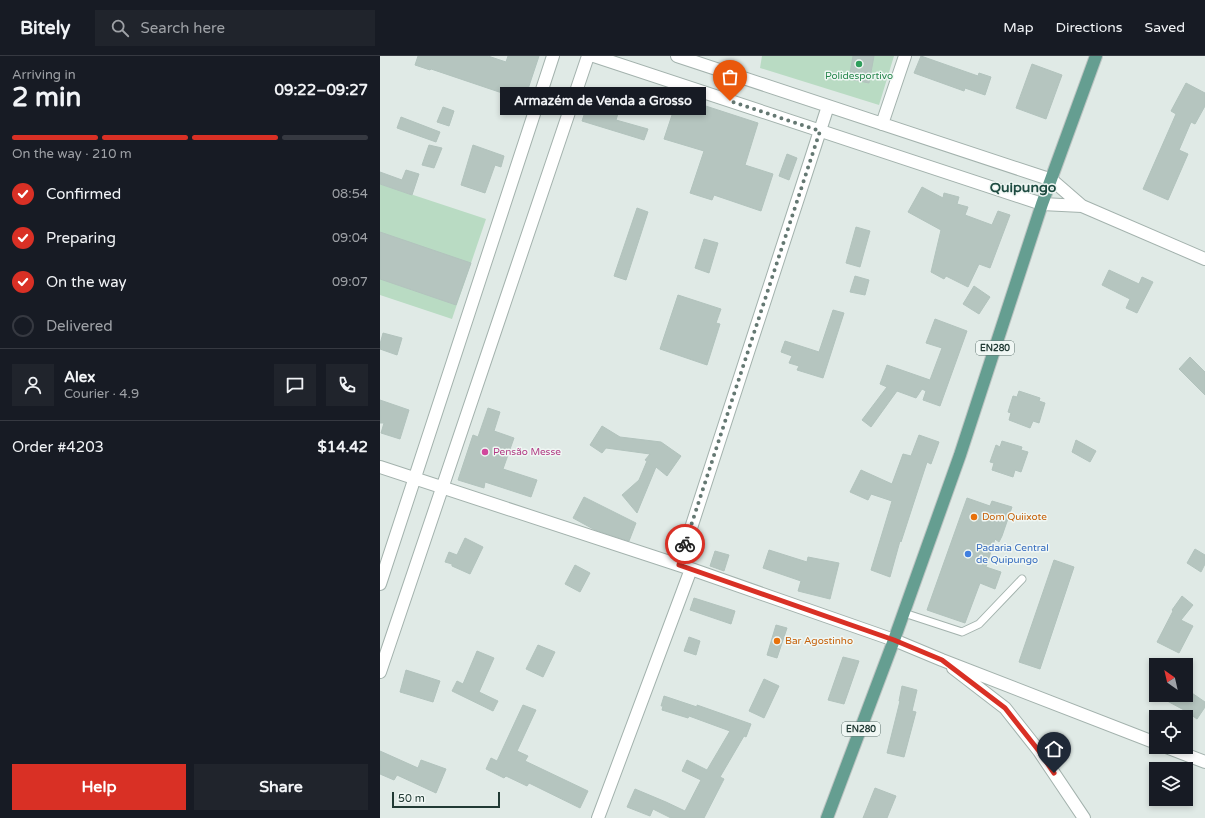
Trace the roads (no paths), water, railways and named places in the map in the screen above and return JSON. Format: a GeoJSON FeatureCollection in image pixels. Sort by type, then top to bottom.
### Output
{"type":"FeatureCollection","features":[{"type":"Feature","properties":{"kind":"main road","name":"EN280"},"geometry":{"type":"LineString","coordinates":[[827,818],[904,613],[960,455],[1042,204],[1096,56]]}},
{"type":"Feature","properties":{"kind":"street"},"geometry":{"type":"LineString","coordinates":[[380,584],[553,56]]}},
{"type":"Feature","properties":{"kind":"street"},"geometry":{"type":"LineString","coordinates":[[380,672],[588,56]]}},
{"type":"Feature","properties":{"kind":"street"},"geometry":{"type":"LineString","coordinates":[[594,56],[1042,204],[1082,206]]}},
{"type":"Feature","properties":{"kind":"street"},"geometry":{"type":"LineString","coordinates":[[677,56],[1052,180],[1082,206],[1205,259]]}},
{"type":"Feature","properties":{"kind":"street"},"geometry":{"type":"LineString","coordinates":[[882,124],[904,56]]}},
{"type":"Feature","properties":{"kind":"street"},"geometry":{"type":"LineString","coordinates":[[679,565],[828,106]]}},
{"type":"Feature","properties":{"kind":"street"},"geometry":{"type":"LineString","coordinates":[[380,467],[691,569],[894,640],[1149,740]]}},
{"type":"Feature","properties":{"kind":"street"},"geometry":{"type":"LineString","coordinates":[[598,818],[691,569]]}},
{"type":"Feature","properties":{"kind":"street"},"geometry":{"type":"LineString","coordinates":[[942,660],[1005,708],[1039,751],[1084,818]]}},
{"type":"Feature","properties":{"kind":"street"},"geometry":{"type":"LineString","coordinates":[[1184,754],[1205,762]]}},
{"type":"Feature","properties":{"kind":"lane"},"geometry":{"type":"LineString","coordinates":[[904,613],[962,632],[979,624],[1022,579]]}},
{"type":"Feature","properties":{"kind":"place","name":"Polidesportivo"},"geometry":{"type":"Point","coordinates":[859,64]}},
{"type":"Feature","properties":{"kind":"place","name":"Armazém de Venda a Grosso"},"geometry":{"type":"Point","coordinates":[730,101]}},
{"type":"Feature","properties":{"kind":"place","name":"Pensão Messe"},"geometry":{"type":"Point","coordinates":[485,452]}},
{"type":"Feature","properties":{"kind":"place","name":"Dom Quiixote"},"geometry":{"type":"Point","coordinates":[974,517]}},
{"type":"Feature","properties":{"kind":"place","name":"Padaria Central de Quipungo"},"geometry":{"type":"Point","coordinates":[968,554]}},
{"type":"Feature","properties":{"kind":"place","name":"Bar Agostinho"},"geometry":{"type":"Point","coordinates":[777,641]}},
{"type":"Feature","properties":{"kind":"district","name":"Quipungo"},"geometry":{"type":"Point","coordinates":[1023,187]}}]}
